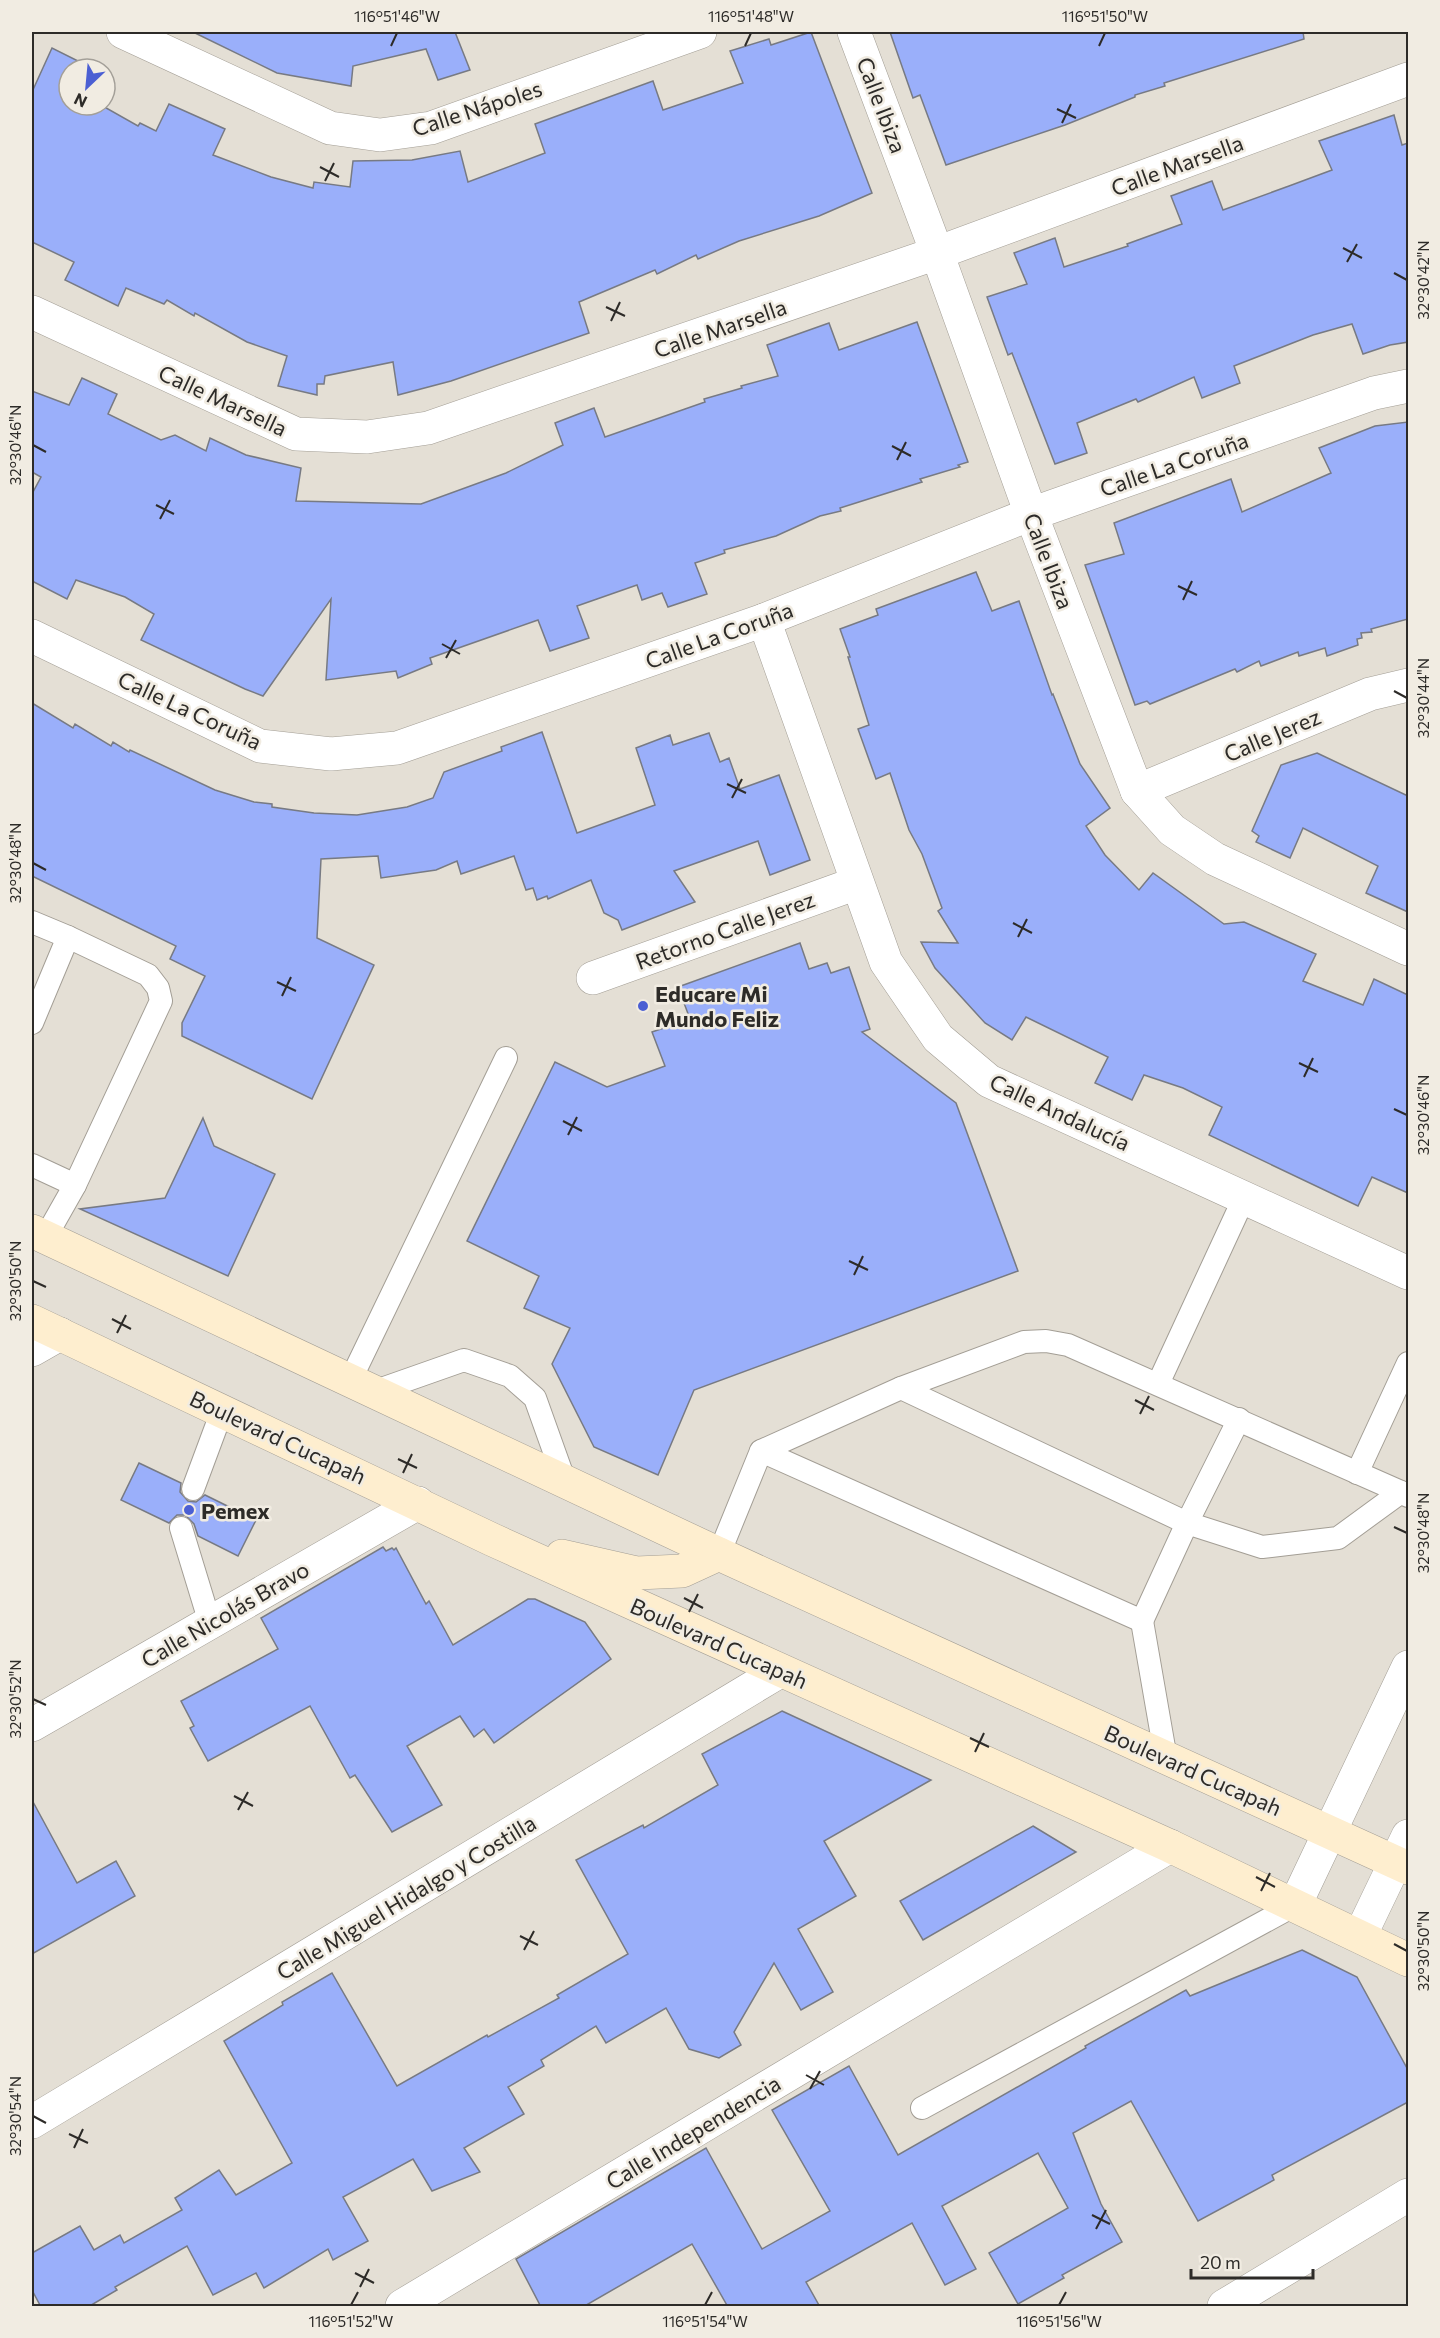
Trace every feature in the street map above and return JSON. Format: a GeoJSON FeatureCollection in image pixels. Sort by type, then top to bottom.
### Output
{"type":"FeatureCollection","features":[{"type":"Feature","properties":{"kind":"main road","name":"Boulevard Cucapah"},"geometry":{"type":"LineString","coordinates":[[36,1236],[1166,1759],[1330,1832],[1404,1856]]}},
{"type":"Feature","properties":{"kind":"main road","name":"Boulevard Cucapah"},"geometry":{"type":"LineString","coordinates":[[46,1327],[494,1540],[1170,1846],[1408,1960]]}},
{"type":"Feature","properties":{"kind":"main road"},"geometry":{"type":"LineString","coordinates":[[494,1540],[637,1573],[682,1571],[719,1554]]}},
{"type":"Feature","properties":{"kind":"street","name":"Calle Nápoles"},"geometry":{"type":"LineString","coordinates":[[123,32],[330,128],[380,135],[431,128],[700,32]]}},
{"type":"Feature","properties":{"kind":"street","name":"Calle Ibiza"},"geometry":{"type":"LineString","coordinates":[[854,32],[938,253],[1031,514],[1137,791],[1173,830],[1215,859],[1408,950]]}},
{"type":"Feature","properties":{"kind":"street","name":"Calle Marsella"},"geometry":{"type":"LineString","coordinates":[[32,312],[296,434],[368,437],[428,428],[938,253],[1408,79]]}},
{"type":"Feature","properties":{"kind":"street","name":"Calle La Coruña"},"geometry":{"type":"LineString","coordinates":[[32,636],[260,746],[331,754],[397,748],[764,620],[1031,514],[1374,393],[1408,386]]}},
{"type":"Feature","properties":{"kind":"street","name":"Calle Andalucía"},"geometry":{"type":"LineString","coordinates":[[764,620],[886,962],[938,1038],[989,1081],[1408,1273]]}},
{"type":"Feature","properties":{"kind":"street","name":"Calle Jerez"},"geometry":{"type":"LineString","coordinates":[[1137,791],[1370,694],[1408,685]]}},
{"type":"Feature","properties":{"kind":"street","name":"Retorno Calle Jerez"},"geometry":{"type":"LineString","coordinates":[[593,978],[857,883]]}},
{"type":"Feature","properties":{"kind":"street"},"geometry":{"type":"LineString","coordinates":[[32,1350],[46,1327]]}},
{"type":"Feature","properties":{"kind":"street","name":"Calle Nicolás Bravo"},"geometry":{"type":"LineString","coordinates":[[32,1725],[418,1503]]}},
{"type":"Feature","properties":{"kind":"street"},"geometry":{"type":"LineString","coordinates":[[1295,1905],[1408,1667]]}},
{"type":"Feature","properties":{"kind":"street","name":"Calle Miguel Hidalgo y Costilla"},"geometry":{"type":"LineString","coordinates":[[32,2122],[780,1671]]}},
{"type":"Feature","properties":{"kind":"street","name":"Calle Independencia"},"geometry":{"type":"LineString","coordinates":[[402,2307],[1170,1846]]}},
{"type":"Feature","properties":{"kind":"street"},"geometry":{"type":"LineString","coordinates":[[1360,1936],[1404,1856]]}},
{"type":"Feature","properties":{"kind":"street"},"geometry":{"type":"LineString","coordinates":[[1224,2307],[1408,2195]]}},
{"type":"Feature","properties":{"kind":"lane"},"geometry":{"type":"LineString","coordinates":[[32,922],[148,975],[158,988],[161,1001],[75,1185],[36,1236]]}},
{"type":"Feature","properties":{"kind":"lane"},"geometry":{"type":"LineString","coordinates":[[32,1023],[68,937]]}},
{"type":"Feature","properties":{"kind":"lane"},"geometry":{"type":"LineString","coordinates":[[362,1387],[506,1058]]}},
{"type":"Feature","properties":{"kind":"lane"},"geometry":{"type":"LineString","coordinates":[[32,1165],[75,1185]]}},
{"type":"Feature","properties":{"kind":"lane"},"geometry":{"type":"LineString","coordinates":[[1158,1384],[1244,1198]]}},
{"type":"Feature","properties":{"kind":"lane"},"geometry":{"type":"LineString","coordinates":[[719,1554],[761,1451],[901,1388],[1024,1342],[1046,1341],[1068,1345],[1405,1494]]}},
{"type":"Feature","properties":{"kind":"lane"},"geometry":{"type":"LineString","coordinates":[[362,1387],[464,1360],[510,1376],[535,1398],[565,1482]]}},
{"type":"Feature","properties":{"kind":"lane"},"geometry":{"type":"LineString","coordinates":[[1357,1473],[1408,1363]]}},
{"type":"Feature","properties":{"kind":"lane"},"geometry":{"type":"LineString","coordinates":[[901,1388],[1187,1523],[1262,1547],[1338,1538],[1405,1494]]}},
{"type":"Feature","properties":{"kind":"lane"},"geometry":{"type":"LineString","coordinates":[[193,1489],[222,1411]]}},
{"type":"Feature","properties":{"kind":"lane"},"geometry":{"type":"LineString","coordinates":[[1166,1759],[1142,1621],[1187,1523],[1239,1419]]}},
{"type":"Feature","properties":{"kind":"lane"},"geometry":{"type":"LineString","coordinates":[[761,1451],[1142,1621]]}},
{"type":"Feature","properties":{"kind":"lane"},"geometry":{"type":"LineString","coordinates":[[181,1528],[210,1623]]}},
{"type":"Feature","properties":{"kind":"lane"},"geometry":{"type":"LineString","coordinates":[[922,2108],[1295,1905]]}},
{"type":"Feature","properties":{"kind":"building"},"geometry":{"type":"Polygon","coordinates":[[[193,32],[455,32],[470,70],[438,80],[426,49],[353,66],[351,86],[277,73],[193,32]]]}},
{"type":"Feature","properties":{"kind":"building"},"geometry":{"type":"Polygon","coordinates":[[[811,32],[872,193],[819,216],[739,241],[698,259],[696,255],[657,274],[655,270],[579,302],[589,333],[451,381],[398,395],[393,362],[325,376],[324,384],[317,384],[317,395],[278,386],[287,356],[247,342],[167,300],[164,304],[126,288],[118,306],[65,280],[74,262],[32,242],[32,92],[52,48],[70,57],[57,57],[57,117],[117,117],[117,114],[138,126],[140,123],[156,131],[169,104],[225,129],[213,155],[271,177],[313,188],[314,182],[350,187],[353,161],[412,160],[460,151],[468,182],[545,153],[535,124],[653,81],[663,110],[743,83],[730,51],[769,39],[771,45],[811,32]]]}},
{"type":"Feature","properties":{"kind":"building"},"geometry":{"type":"Polygon","coordinates":[[[890,32],[1303,32],[1304,39],[1164,83],[1165,86],[1135,95],[1135,97],[1065,125],[946,165],[920,95],[913,98],[890,32]]]}},
{"type":"Feature","properties":{"kind":"building"},"geometry":{"type":"Polygon","coordinates":[[[1394,115],[1402,145],[1408,143],[1408,342],[1363,354],[1352,324],[1313,335],[1234,366],[1240,383],[1202,398],[1194,377],[1138,402],[1136,399],[1077,423],[1087,453],[1055,464],[1012,353],[1008,355],[987,297],[1027,284],[1014,253],[1055,238],[1064,267],[1128,246],[1127,244],[1182,224],[1171,196],[1212,181],[1223,210],[1332,170],[1319,141],[1394,115]]]}},
{"type":"Feature","properties":{"kind":"building"},"geometry":{"type":"Polygon","coordinates":[[[917,322],[968,462],[958,465],[960,467],[920,479],[922,482],[840,508],[841,511],[820,516],[776,536],[724,550],[725,553],[695,563],[707,594],[668,607],[662,593],[642,600],[637,585],[577,606],[589,638],[550,651],[538,620],[430,658],[432,664],[398,678],[396,671],[326,680],[331,599],[263,696],[141,640],[154,614],[125,597],[76,580],[67,599],[32,581],[32,494],[41,477],[32,472],[32,391],[69,405],[82,378],[117,394],[108,414],[161,440],[175,435],[206,451],[210,438],[246,455],[301,468],[296,501],[421,504],[506,473],[563,445],[555,423],[594,408],[605,437],[705,402],[704,399],[778,376],[767,345],[829,323],[839,350],[917,322]]]}},
{"type":"Feature","properties":{"kind":"building"},"geometry":{"type":"Polygon","coordinates":[[[1408,422],[1408,619],[1371,629],[1372,632],[1361,633],[1362,638],[1357,639],[1358,645],[1327,656],[1325,648],[1299,656],[1298,652],[1261,666],[1259,661],[1237,672],[1235,669],[1150,704],[1147,701],[1135,705],[1085,565],[1124,554],[1114,523],[1231,479],[1242,512],[1331,473],[1319,448],[1375,426],[1408,422]]]}},
{"type":"Feature","properties":{"kind":"building"},"geometry":{"type":"Polygon","coordinates":[[[976,572],[992,611],[1019,601],[1052,695],[1080,764],[1110,808],[1086,826],[1105,855],[1139,890],[1153,873],[1224,924],[1244,922],[1316,954],[1303,981],[1363,1005],[1374,979],[1408,995],[1408,1193],[1372,1177],[1358,1206],[1209,1135],[1222,1107],[1183,1088],[1144,1075],[1132,1100],[1095,1083],[1108,1057],[1026,1017],[1012,1040],[985,1023],[935,968],[921,942],[958,943],[938,911],[942,908],[922,854],[909,830],[890,773],[876,779],[858,729],[869,725],[840,629],[878,615],[876,609],[976,572]]]}},
{"type":"Feature","properties":{"kind":"building"},"geometry":{"type":"Polygon","coordinates":[[[32,703],[73,728],[75,724],[111,746],[113,742],[129,752],[130,750],[215,790],[254,802],[272,804],[272,807],[314,813],[357,815],[407,807],[433,798],[444,772],[502,751],[501,747],[542,732],[577,833],[655,805],[636,748],[670,735],[673,745],[709,733],[720,762],[729,758],[740,789],[779,775],[810,860],[770,875],[758,841],[674,871],[695,902],[622,930],[618,920],[604,913],[591,880],[548,899],[547,896],[537,900],[533,888],[526,890],[514,856],[461,874],[457,861],[436,870],[381,878],[378,856],[321,859],[317,938],[374,965],[312,1099],[182,1036],[182,1023],[205,976],[170,959],[176,946],[32,876],[32,703]]]}},
{"type":"Feature","properties":{"kind":"building"},"geometry":{"type":"Polygon","coordinates":[[[1317,753],[1408,796],[1408,912],[1366,893],[1378,866],[1303,828],[1290,858],[1256,842],[1259,836],[1252,831],[1281,765],[1317,753]]]}},
{"type":"Feature","properties":{"kind":"building"},"geometry":{"type":"Polygon","coordinates":[[[800,943],[809,969],[827,963],[831,973],[849,967],[870,1029],[862,1032],[956,1103],[1018,1271],[694,1390],[658,1475],[594,1447],[552,1364],[570,1328],[524,1308],[539,1276],[467,1241],[555,1062],[607,1087],[665,1066],[652,1032],[690,1019],[678,987],[800,943]]]}},
{"type":"Feature","properties":{"kind":"building"},"geometry":{"type":"Polygon","coordinates":[[[203,1118],[214,1146],[275,1174],[228,1276],[80,1209],[165,1198],[203,1118]]]}},
{"type":"Feature","properties":{"kind":"building","name":"Pemex"},"geometry":{"type":"Polygon","coordinates":[[[139,1463],[181,1483],[180,1492],[188,1501],[196,1502],[205,1495],[256,1520],[238,1556],[198,1536],[194,1524],[185,1515],[177,1515],[169,1523],[121,1500],[139,1463]]]}},
{"type":"Feature","properties":{"kind":"building"},"geometry":{"type":"Polygon","coordinates":[[[383,1547],[386,1551],[396,1548],[426,1604],[429,1601],[453,1645],[528,1599],[535,1599],[585,1622],[611,1659],[494,1743],[484,1729],[474,1737],[460,1716],[407,1746],[442,1805],[392,1832],[355,1775],[350,1778],[310,1706],[208,1761],[190,1728],[194,1726],[181,1701],[278,1649],[261,1618],[383,1547]]]}},
{"type":"Feature","properties":{"kind":"building"},"geometry":{"type":"Polygon","coordinates":[[[782,1711],[931,1780],[824,1841],[856,1896],[798,1929],[833,1992],[801,2010],[774,1963],[734,2032],[741,2045],[719,2058],[689,2049],[666,2008],[606,2043],[596,2026],[541,2060],[544,2066],[508,2087],[524,2114],[464,2148],[480,2172],[432,2191],[413,2159],[343,2197],[368,2241],[333,2260],[328,2249],[264,2288],[256,2273],[213,2295],[187,2246],[115,2287],[117,2290],[88,2307],[41,2307],[32,2290],[32,2253],[80,2226],[94,2250],[120,2235],[124,2243],[182,2210],[175,2198],[219,2170],[236,2195],[292,2163],[224,2041],[283,2005],[282,2002],[332,1973],[397,2086],[487,2035],[488,2037],[559,1998],[557,1995],[628,1954],[576,1860],[643,1825],[644,1828],[718,1785],[702,1754],[782,1711]]]}},
{"type":"Feature","properties":{"kind":"building"},"geometry":{"type":"Polygon","coordinates":[[[32,1800],[77,1883],[116,1861],[135,1896],[32,1954],[32,1800]]]}},
{"type":"Feature","properties":{"kind":"building"},"geometry":{"type":"Polygon","coordinates":[[[1033,1826],[1076,1852],[923,1940],[900,1901],[1033,1826]]]}},
{"type":"Feature","properties":{"kind":"building"},"geometry":{"type":"Polygon","coordinates":[[[1302,1950],[1357,1977],[1408,2070],[1408,2102],[1272,2175],[1274,2180],[1198,2221],[1131,2101],[1073,2133],[1101,2204],[1122,2242],[1062,2275],[1064,2278],[1018,2304],[989,2253],[1068,2208],[1038,2153],[942,2206],[976,2269],[945,2285],[912,2223],[806,2282],[820,2307],[728,2307],[692,2244],[583,2307],[541,2307],[516,2259],[706,2148],[762,2249],[830,2211],[772,2110],[849,2066],[898,2155],[1186,1990],[1190,1996],[1302,1950]]]}},
{"type":"Feature","properties":{"kind":"place","name":"Educare Mi Mundo Feliz"},"geometry":{"type":"Point","coordinates":[643,1006]}},
{"type":"Feature","properties":{"kind":"place","name":"Pemex"},"geometry":{"type":"Point","coordinates":[189,1510]}}]}
